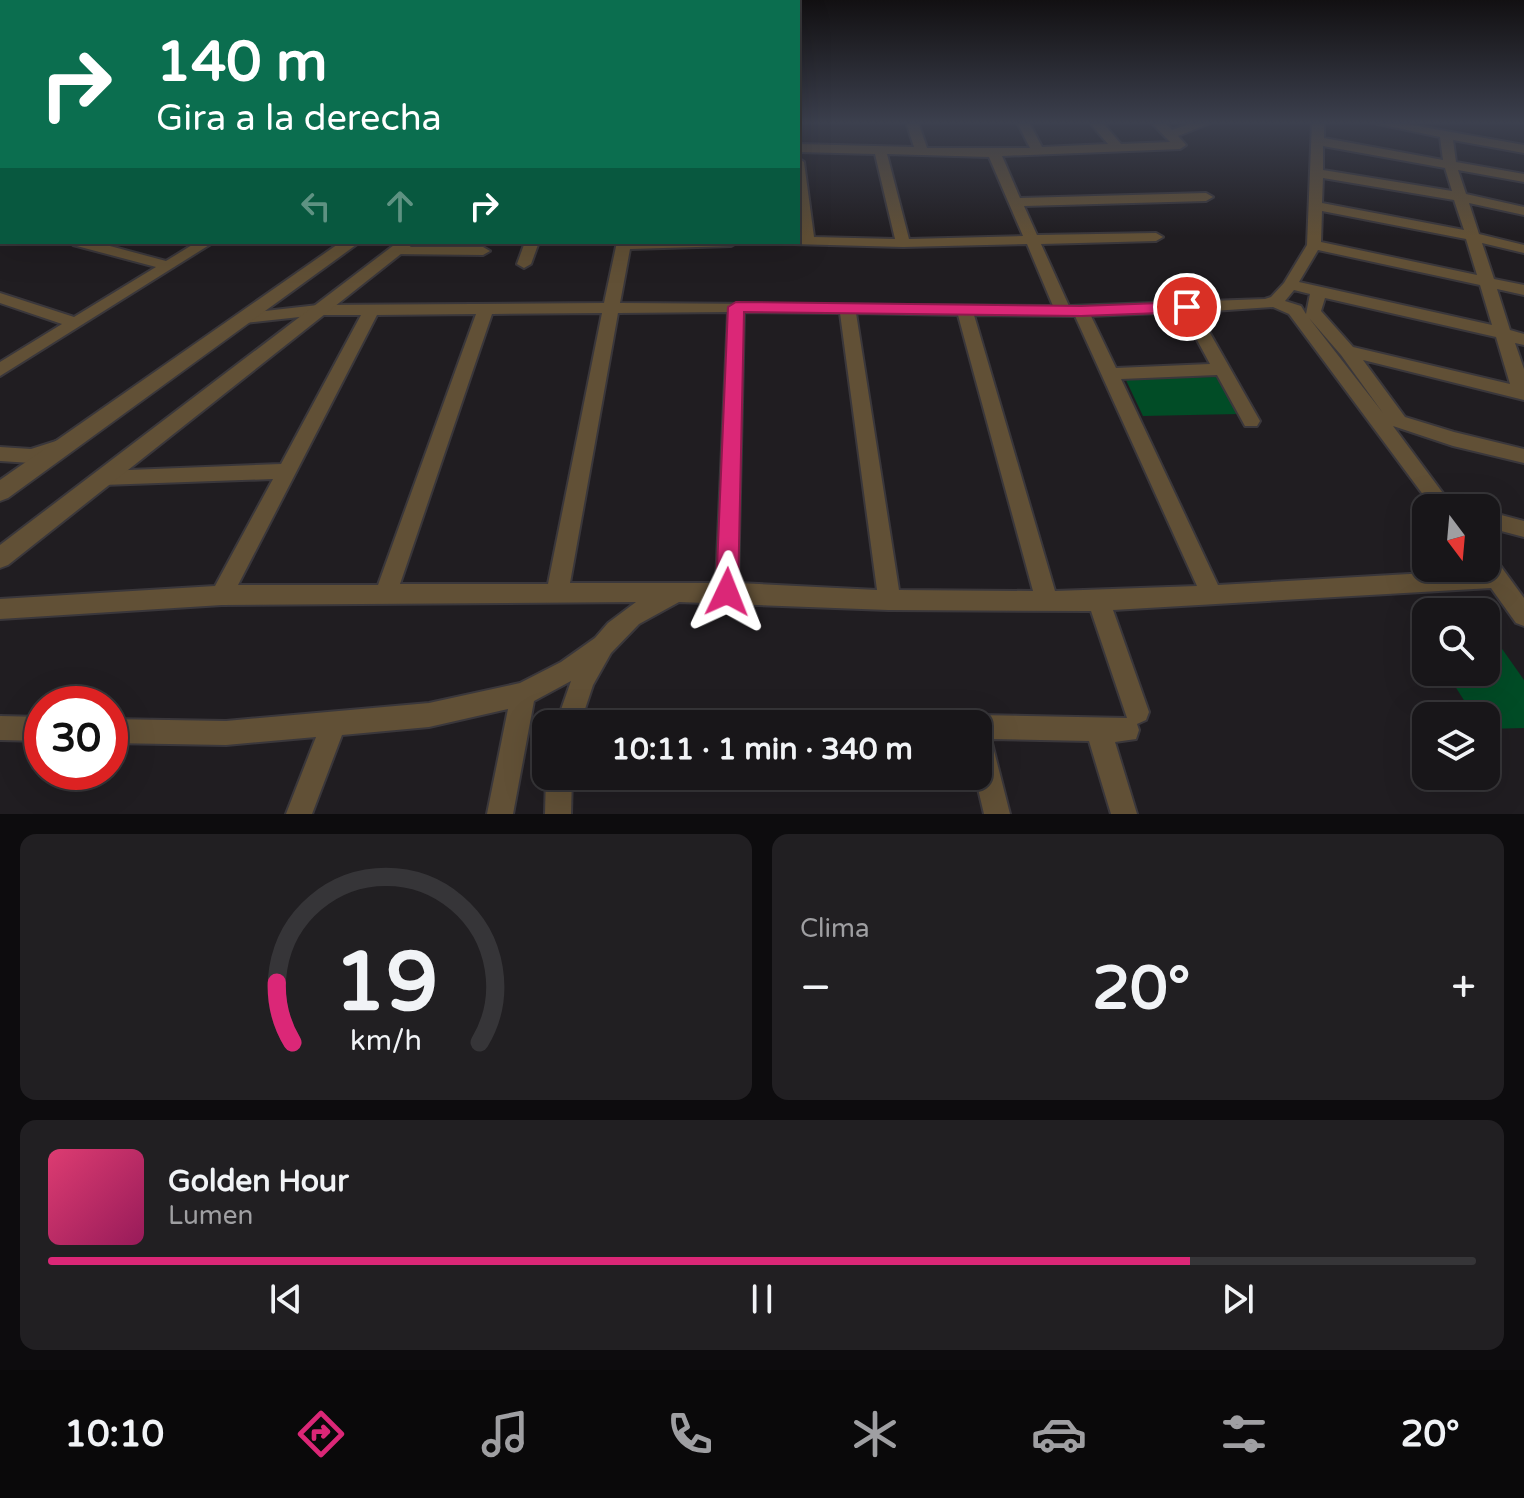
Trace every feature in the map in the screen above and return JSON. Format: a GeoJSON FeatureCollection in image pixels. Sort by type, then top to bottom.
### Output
{"type":"FeatureCollection","features":[{"type":"Feature","properties":{"kind":"street"},"geometry":{"type":"LineString","coordinates":[[883,160],[903,243]]}},
{"type":"Feature","properties":{"kind":"street"},"geometry":{"type":"LineString","coordinates":[[997,160],[1033,239],[1110,374],[1211,592]]}},
{"type":"Feature","properties":{"kind":"street"},"geometry":{"type":"LineString","coordinates":[[1273,302],[1290,285],[1314,245],[1318,160]]}},
{"type":"Feature","properties":{"kind":"street"},"geometry":{"type":"LineString","coordinates":[[1427,160],[1524,178]]}},
{"type":"Feature","properties":{"kind":"street"},"geometry":{"type":"LineString","coordinates":[[1347,351],[1522,394],[1449,160]]}},
{"type":"Feature","properties":{"kind":"street"},"geometry":{"type":"LineString","coordinates":[[1318,173],[1462,197],[1524,211]]}},
{"type":"Feature","properties":{"kind":"street"},"geometry":{"type":"LineString","coordinates":[[1015,202],[1206,197]]}},
{"type":"Feature","properties":{"kind":"street"},"geometry":{"type":"LineString","coordinates":[[800,201],[802,240],[903,243],[1156,237]]}},
{"type":"Feature","properties":{"kind":"street"},"geometry":{"type":"LineString","coordinates":[[1315,206],[1524,249]]}},
{"type":"Feature","properties":{"kind":"street"},"geometry":{"type":"LineString","coordinates":[[86,244],[169,266]]}},
{"type":"Feature","properties":{"kind":"street"},"geometry":{"type":"LineString","coordinates":[[0,370],[204,244]]}},
{"type":"Feature","properties":{"kind":"street"},"geometry":{"type":"LineString","coordinates":[[0,492],[349,244]]}},
{"type":"Feature","properties":{"kind":"street"},"geometry":{"type":"LineString","coordinates":[[524,264],[531,244]]}},
{"type":"Feature","properties":{"kind":"street"},"geometry":{"type":"LineString","coordinates":[[557,593],[624,244]]}},
{"type":"Feature","properties":{"kind":"street"},"geometry":{"type":"LineString","coordinates":[[1314,245],[1524,290]]}},
{"type":"Feature","properties":{"kind":"street"},"geometry":{"type":"LineString","coordinates":[[0,558],[402,247],[483,251]]}},
{"type":"Feature","properties":{"kind":"street"},"geometry":{"type":"LineString","coordinates":[[1290,285],[1524,340]]}},
{"type":"Feature","properties":{"kind":"street"},"geometry":{"type":"LineString","coordinates":[[1319,291],[1313,312],[1347,351],[1398,420]]}},
{"type":"Feature","properties":{"kind":"street"},"geometry":{"type":"LineString","coordinates":[[0,298],[75,323]]}},
{"type":"Feature","properties":{"kind":"street"},"geometry":{"type":"LineString","coordinates":[[245,318],[318,310],[736,307],[1072,311],[1273,302],[1295,310],[1433,494]]}},
{"type":"Feature","properties":{"kind":"street"},"geometry":{"type":"LineString","coordinates":[[727,592],[736,307]]}},
{"type":"Feature","properties":{"kind":"street"},"geometry":{"type":"LineString","coordinates":[[1187,307],[1251,421]]}},
{"type":"Feature","properties":{"kind":"street"},"geometry":{"type":"LineString","coordinates":[[385,595],[486,309]]}},
{"type":"Feature","properties":{"kind":"street"},"geometry":{"type":"LineString","coordinates":[[964,309],[1047,601]]}},
{"type":"Feature","properties":{"kind":"street"},"geometry":{"type":"LineString","coordinates":[[222,595],[371,310]]}},
{"type":"Feature","properties":{"kind":"street"},"geometry":{"type":"LineString","coordinates":[[848,310],[887,575],[888,600]]}},
{"type":"Feature","properties":{"kind":"street"},"geometry":{"type":"LineString","coordinates":[[1110,374],[1222,369]]}},
{"type":"Feature","properties":{"kind":"street"},"geometry":{"type":"LineString","coordinates":[[1373,415],[1524,456]]}},
{"type":"Feature","properties":{"kind":"street"},"geometry":{"type":"LineString","coordinates":[[0,454],[31,456],[67,444]]}},
{"type":"Feature","properties":{"kind":"street"},"geometry":{"type":"LineString","coordinates":[[103,478],[287,471]]}},
{"type":"Feature","properties":{"kind":"street"},"geometry":{"type":"LineString","coordinates":[[1500,523],[1524,529]]}},
{"type":"Feature","properties":{"kind":"street"},"geometry":{"type":"LineString","coordinates":[[0,609],[222,595],[727,592],[888,600],[1099,601],[1412,576]]}},
{"type":"Feature","properties":{"kind":"street"},"geometry":{"type":"LineString","coordinates":[[1500,582],[1524,616]]}},
{"type":"Feature","properties":{"kind":"street"},"geometry":{"type":"LineString","coordinates":[[128,731],[226,733],[429,715],[523,694],[569,670],[653,602],[681,592]]}},
{"type":"Feature","properties":{"kind":"street"},"geometry":{"type":"LineString","coordinates":[[992,727],[1098,729],[1132,721],[1099,601]]}},
{"type":"Feature","properties":{"kind":"street"},"geometry":{"type":"LineString","coordinates":[[573,710],[599,647]]}},
{"type":"Feature","properties":{"kind":"street"},"geometry":{"type":"LineString","coordinates":[[500,814],[523,694]]}},
{"type":"Feature","properties":{"kind":"street"},"geometry":{"type":"LineString","coordinates":[[299,814],[334,722]]}},
{"type":"Feature","properties":{"kind":"street"},"geometry":{"type":"LineString","coordinates":[[0,728],[24,729]]}},
{"type":"Feature","properties":{"kind":"street"},"geometry":{"type":"LineString","coordinates":[[1098,729],[1124,814]]}},
{"type":"Feature","properties":{"kind":"street"},"geometry":{"type":"LineString","coordinates":[[558,814],[559,790]]}},
{"type":"Feature","properties":{"kind":"street"},"geometry":{"type":"LineString","coordinates":[[991,790],[997,814]]}},
{"type":"Feature","properties":{"kind":"green space"},"geometry":{"type":"Polygon","coordinates":[[[1216,377],[1239,414],[1143,416],[1125,378],[1216,377]]]}},
{"type":"Feature","properties":{"kind":"green space"},"geometry":{"type":"Polygon","coordinates":[[[1500,646],[1524,680],[1524,728],[1500,729],[1500,702],[1465,702],[1455,686],[1500,686],[1500,646]]]}},
{"type":"Feature","properties":{"kind":"route"},"geometry":{"type":"LineString","coordinates":[[727,592],[736,307],[1081,311],[1187,307]]}}]}
